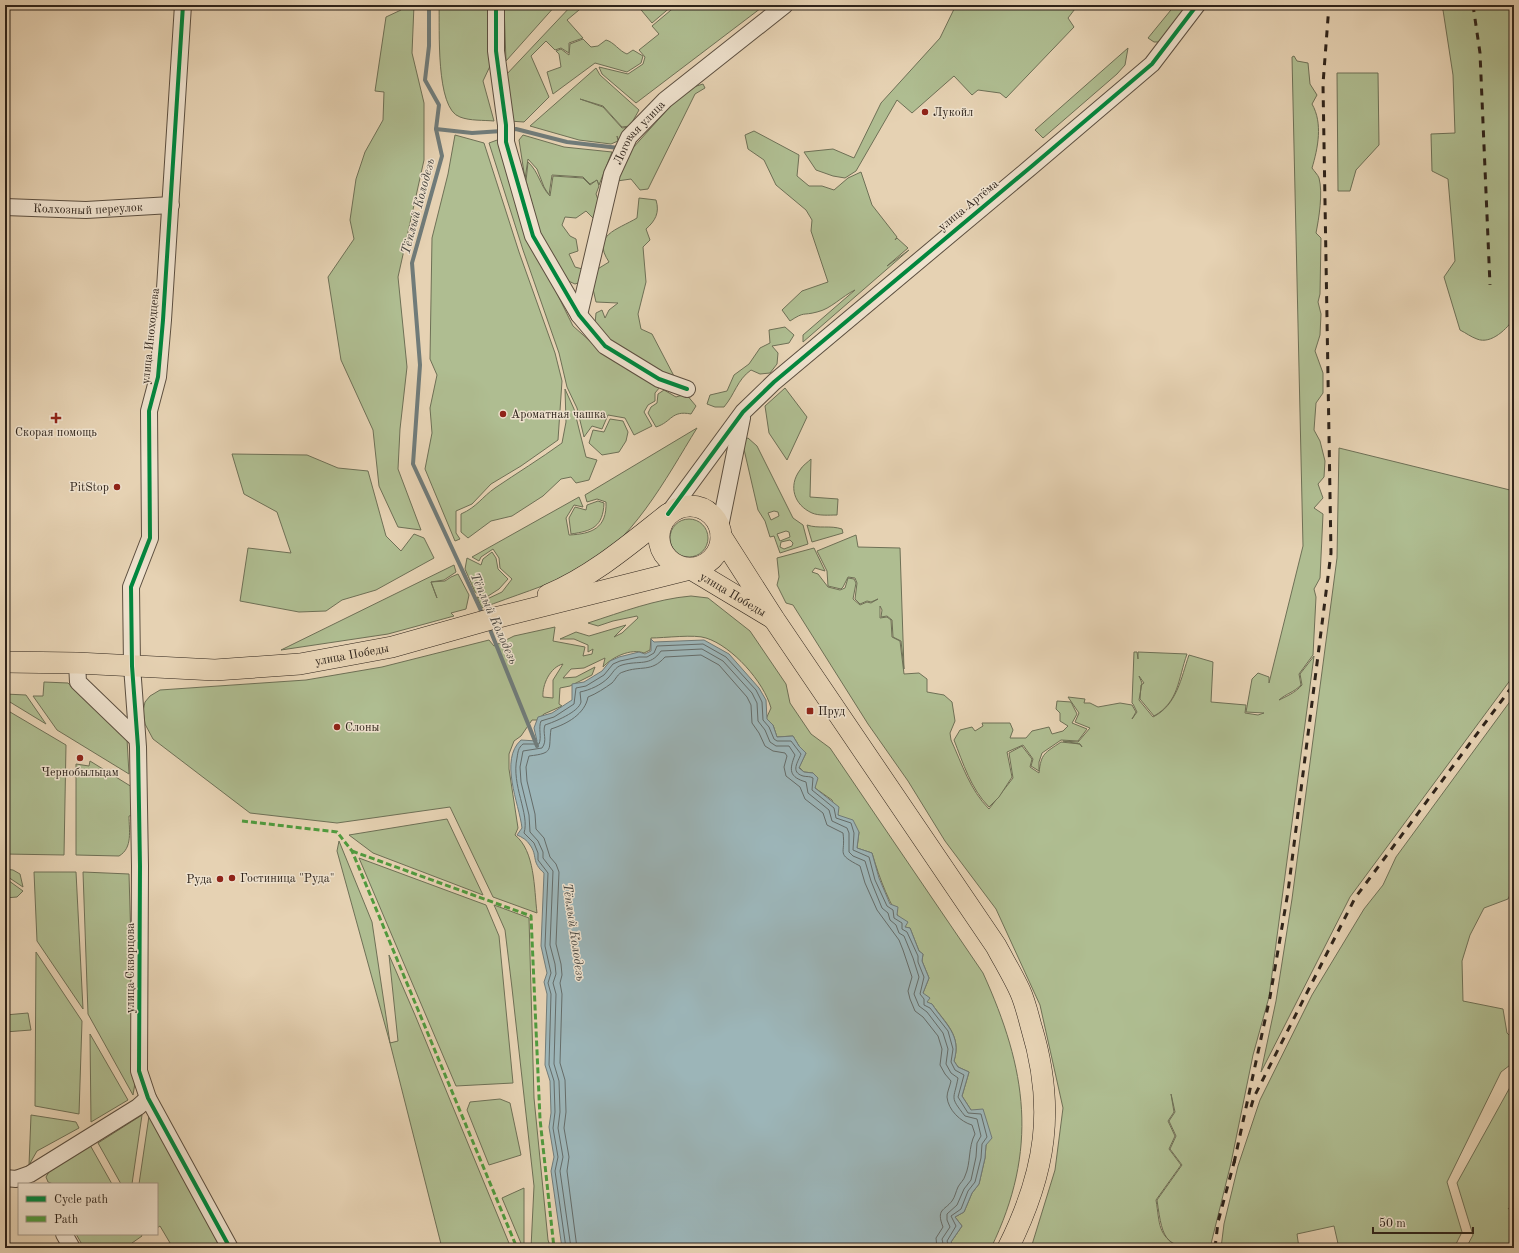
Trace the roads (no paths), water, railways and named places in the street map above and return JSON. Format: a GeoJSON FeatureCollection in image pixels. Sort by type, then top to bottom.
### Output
{"type":"FeatureCollection","features":[{"type":"Feature","properties":{"kind":"main road"},"geometry":{"type":"LineString","coordinates":[[495,618],[583,579],[668,514],[683,507],[699,507],[711,515],[774,619],[996,946],[1021,992],[1036,1041],[1045,1081],[1045,1125],[1039,1172],[1022,1219],[1008,1248]]}},
{"type":"Feature","properties":{"kind":"main road"},"geometry":{"type":"LineString","coordinates":[[668,514],[658,533],[659,544],[663,554],[671,563],[681,567],[691,569],[701,567],[710,562],[716,555],[720,546],[721,531]]}},
{"type":"Feature","properties":{"kind":"main road","name":"улица Победы"},"geometry":{"type":"LineString","coordinates":[[5,662],[77,662],[215,670],[300,664],[392,647],[495,618],[691,569],[774,619]]}},
{"type":"Feature","properties":{"kind":"street","name":"улица Иноходцева"},"geometry":{"type":"LineString","coordinates":[[132,666],[131,587],[150,538],[149,411],[158,377],[183,5]]}},
{"type":"Feature","properties":{"kind":"street"},"geometry":{"type":"LineString","coordinates":[[496,5],[496,51],[506,125],[506,142],[533,236],[579,315],[605,346],[659,379],[687,389]]}},
{"type":"Feature","properties":{"kind":"street","name":"Логовая улица"},"geometry":{"type":"LineString","coordinates":[[579,315],[612,174],[629,137],[665,100],[785,5]]}},
{"type":"Feature","properties":{"kind":"street","name":"улица Артёма"},"geometry":{"type":"LineString","coordinates":[[668,514],[743,412],[774,382],[1152,64],[1197,5]]}},
{"type":"Feature","properties":{"kind":"street","name":"Колхозный переулок"},"geometry":{"type":"LineString","coordinates":[[5,207],[86,210],[170,205]]}},
{"type":"Feature","properties":{"kind":"street"},"geometry":{"type":"LineString","coordinates":[[721,531],[743,412]]}},
{"type":"Feature","properties":{"kind":"street"},"geometry":{"type":"LineString","coordinates":[[77,662],[78,682],[136,737]]}},
{"type":"Feature","properties":{"kind":"street","name":"улица Скворцова"},"geometry":{"type":"LineString","coordinates":[[132,666],[136,737],[138,747],[140,866],[139,1071],[148,1098],[230,1248]]}},
{"type":"Feature","properties":{"kind":"street"},"geometry":{"type":"LineString","coordinates":[[5,1178],[33,1179],[138,1107],[148,1098]]}},
{"type":"Feature","properties":{"kind":"street"},"geometry":{"type":"LineString","coordinates":[[65,1235],[72,1248]]}},
{"type":"Feature","properties":{"kind":"water"},"geometry":{"type":"Polygon","coordinates":[[[651,639],[654,642],[704,640],[729,654],[759,688],[766,700],[767,719],[773,725],[777,737],[793,736],[799,746],[806,753],[799,768],[804,772],[813,773],[818,778],[815,788],[839,807],[838,815],[853,820],[859,832],[857,848],[872,853],[879,878],[890,904],[898,907],[897,915],[908,922],[905,927],[910,928],[919,951],[923,954],[922,961],[929,978],[923,993],[930,998],[927,1002],[932,1004],[951,1030],[956,1044],[954,1061],[958,1067],[969,1072],[962,1096],[971,1110],[983,1109],[992,1138],[986,1145],[985,1158],[979,1184],[972,1193],[964,1212],[955,1217],[962,1226],[951,1242],[955,1248],[562,1248],[551,1171],[554,1157],[549,1127],[551,1113],[550,1081],[545,1065],[547,994],[544,982],[547,973],[541,946],[544,873],[537,866],[534,852],[529,843],[517,835],[522,828],[512,782],[511,759],[515,748],[521,740],[537,741],[534,728],[538,717],[552,713],[572,700],[572,684],[584,682],[602,671],[610,661],[619,657],[639,652],[645,654],[651,651],[651,639]]]}},
{"type":"Feature","properties":{"kind":"waterway","name":"Тёплый Колодезь"},"geometry":{"type":"LineString","coordinates":[[429,5],[429,46],[425,80],[439,105],[436,129],[442,156],[412,263],[420,365],[413,464],[483,615]]}},
{"type":"Feature","properties":{"kind":"waterway"},"geometry":{"type":"LineString","coordinates":[[436,129],[472,133],[502,131]]}},
{"type":"Feature","properties":{"kind":"waterway"},"geometry":{"type":"LineString","coordinates":[[510,130],[516,129],[567,142],[619,148]]}},
{"type":"Feature","properties":{"kind":"waterway","name":"Тёплый Колодезь"},"geometry":{"type":"LineString","coordinates":[[489,627],[537,746]]}},
{"type":"Feature","properties":{"kind":"railway"},"geometry":{"type":"LineString","coordinates":[[1234,1163],[1270,997],[1288,892],[1331,553],[1323,84],[1329,5]]}},
{"type":"Feature","properties":{"kind":"railway"},"geometry":{"type":"LineString","coordinates":[[1473,5],[1480,53],[1490,285]]}},
{"type":"Feature","properties":{"kind":"railway"},"geometry":{"type":"LineString","coordinates":[[1251,1107],[1254,1097],[1355,898],[1514,684]]}},
{"type":"Feature","properties":{"kind":"railway"},"geometry":{"type":"LineString","coordinates":[[1215,1248],[1218,1222],[1235,1159]]}},
{"type":"Feature","properties":{"kind":"place","name":"Лукойл"},"geometry":{"type":"Point","coordinates":[925,112]}},
{"type":"Feature","properties":{"kind":"place","name":"Ароматная чашка"},"geometry":{"type":"Point","coordinates":[503,414]}},
{"type":"Feature","properties":{"kind":"place","name":"Скорая помощь"},"geometry":{"type":"Point","coordinates":[56,418]}},
{"type":"Feature","properties":{"kind":"place","name":"PitStop"},"geometry":{"type":"Point","coordinates":[117,487]}},
{"type":"Feature","properties":{"kind":"place","name":"Пруд"},"geometry":{"type":"Point","coordinates":[810,711]}},
{"type":"Feature","properties":{"kind":"place","name":"Слоны"},"geometry":{"type":"Point","coordinates":[337,727]}},
{"type":"Feature","properties":{"kind":"place","name":"Чернобыльцам"},"geometry":{"type":"Point","coordinates":[80,758]}},
{"type":"Feature","properties":{"kind":"place","name":"Гостиница \"Руда\""},"geometry":{"type":"Point","coordinates":[232,878]}},
{"type":"Feature","properties":{"kind":"place","name":"Руда"},"geometry":{"type":"Point","coordinates":[220,879]}}]}
